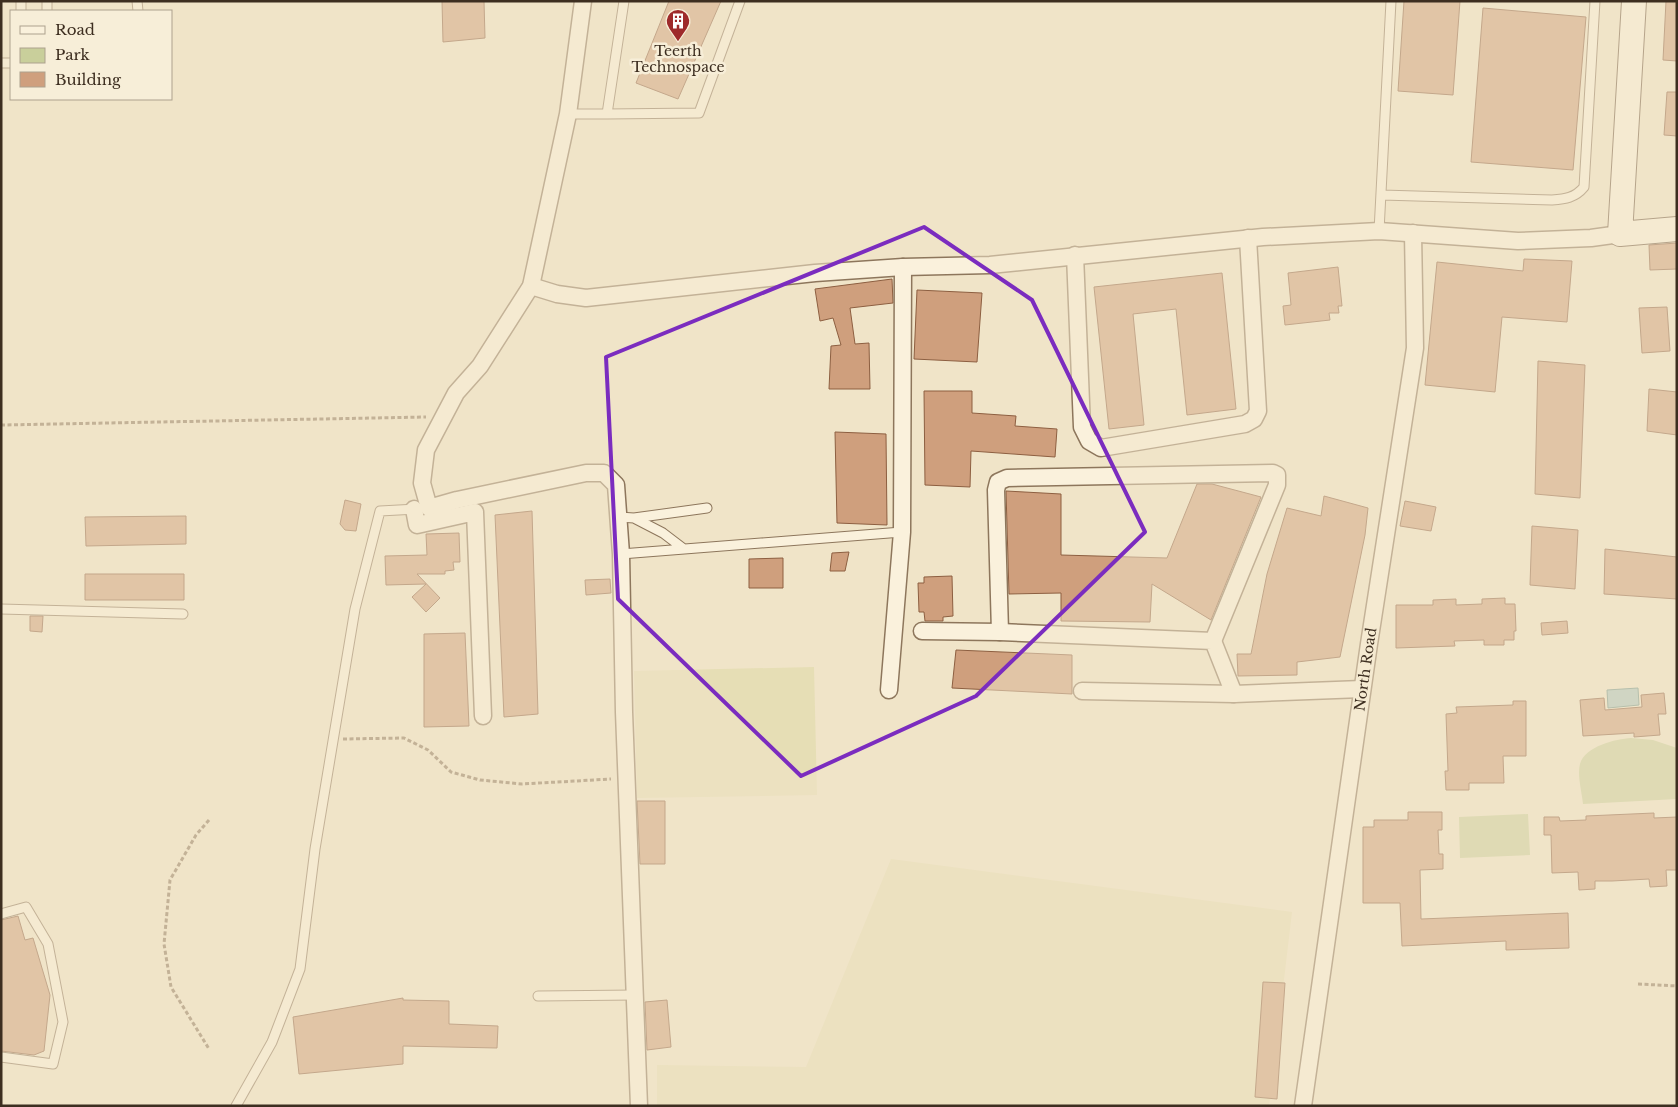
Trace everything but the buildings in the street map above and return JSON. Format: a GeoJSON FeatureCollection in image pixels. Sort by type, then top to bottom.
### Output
{"type":"FeatureCollection","features":[{"type":"Feature","properties":{"kind":"street"},"geometry":{"type":"LineString","coordinates":[[483,716],[475,512],[417,525],[422,508],[422,483],[426,450],[456,393],[480,366],[531,286],[568,114],[583,1]]}},
{"type":"Feature","properties":{"kind":"street"},"geometry":{"type":"LineString","coordinates":[[1620,234],[1634,1]]}},
{"type":"Feature","properties":{"kind":"street"},"geometry":{"type":"LineString","coordinates":[[531,286],[557,294],[586,298],[815,273],[903,267],[990,265],[1248,238],[1379,231],[1518,241],[1591,238],[1677,229]]}},
{"type":"Feature","properties":{"kind":"street","name":"North Road"},"geometry":{"type":"LineString","coordinates":[[1303,1106],[1362,689],[1415,348],[1413,233]]}},
{"type":"Feature","properties":{"kind":"street"},"geometry":{"type":"LineString","coordinates":[[1075,256],[1082,427],[1089,441],[1101,448],[1245,424],[1254,419],[1258,411],[1248,238]]}},
{"type":"Feature","properties":{"kind":"street"},"geometry":{"type":"LineString","coordinates":[[889,690],[902,532],[903,267]]}},
{"type":"Feature","properties":{"kind":"street"},"geometry":{"type":"LineString","coordinates":[[422,508],[586,473],[604,473],[616,485],[626,518],[621,554],[639,1106]]}},
{"type":"Feature","properties":{"kind":"street"},"geometry":{"type":"LineString","coordinates":[[1000,632],[996,490],[998,482],[1008,478],[1273,473],[1277,475],[1277,485],[1213,641],[1234,694]]}},
{"type":"Feature","properties":{"kind":"street"},"geometry":{"type":"LineString","coordinates":[[922,631],[1000,632],[1213,641]]}},
{"type":"Feature","properties":{"kind":"street"},"geometry":{"type":"LineString","coordinates":[[1082,691],[1234,694],[1362,689]]}},
{"type":"Feature","properties":{"kind":"lane"},"geometry":{"type":"LineString","coordinates":[[607,114],[624,1]]}},
{"type":"Feature","properties":{"kind":"lane"},"geometry":{"type":"LineString","coordinates":[[568,114],[699,113],[740,1]]}},
{"type":"Feature","properties":{"kind":"lane"},"geometry":{"type":"LineString","coordinates":[[1379,231],[1391,1]]}},
{"type":"Feature","properties":{"kind":"lane"},"geometry":{"type":"LineString","coordinates":[[1382,195],[1552,200],[1568,198],[1579,194],[1584,187],[1594,1]]}},
{"type":"Feature","properties":{"kind":"lane"},"geometry":{"type":"LineString","coordinates":[[236,1106],[272,1042],[300,969],[315,849],[355,609],[380,510],[422,508]]}},
{"type":"Feature","properties":{"kind":"lane"},"geometry":{"type":"LineString","coordinates":[[626,518],[707,508]]}},
{"type":"Feature","properties":{"kind":"lane"},"geometry":{"type":"LineString","coordinates":[[626,518],[663,533],[684,549]]}},
{"type":"Feature","properties":{"kind":"lane"},"geometry":{"type":"LineString","coordinates":[[621,554],[902,532]]}},
{"type":"Feature","properties":{"kind":"lane"},"geometry":{"type":"LineString","coordinates":[[1,608],[183,614]]}},
{"type":"Feature","properties":{"kind":"lane"},"geometry":{"type":"LineString","coordinates":[[1,914],[26,907],[48,944],[63,1022],[53,1064],[1,1057]]}},
{"type":"Feature","properties":{"kind":"lane"},"geometry":{"type":"LineString","coordinates":[[538,996],[636,995]]}},
{"type":"Feature","properties":{"kind":"path"},"geometry":{"type":"LineString","coordinates":[[1,425],[444,416]]}},
{"type":"Feature","properties":{"kind":"path"},"geometry":{"type":"LineString","coordinates":[[333,739],[404,738],[428,750],[451,772],[480,780],[522,784],[627,778]]}},
{"type":"Feature","properties":{"kind":"path"},"geometry":{"type":"LineString","coordinates":[[209,820],[196,835],[170,880],[164,944],[171,987],[209,1048]]}},
{"type":"Feature","properties":{"kind":"path"},"geometry":{"type":"LineString","coordinates":[[1638,984],[1677,986]]}},
{"type":"Feature","properties":{"kind":"highlighted area"},"geometry":{"type":"Polygon","coordinates":[[[924,227],[1032,300],[1145,532],[976,696],[801,776],[618,599],[606,357],[924,227]]]}},
{"type":"Feature","properties":{"kind":"shaded area"},"geometry":{"type":"Polygon","coordinates":[[[814,667],[817,795],[637,798],[634,671],[814,667]]]}},
{"type":"Feature","properties":{"kind":"shaded area"},"geometry":{"type":"Polygon","coordinates":[[[891,859],[1292,912],[1269,1106],[657,1106],[657,1065],[806,1067],[891,859]]]}},
{"type":"Feature","properties":{"kind":"green space"},"geometry":{"type":"Polygon","coordinates":[[[1631,738],[1653,740],[1677,748],[1677,799],[1583,804],[1579,773],[1583,758],[1594,748],[1617,740],[1631,738]]]}},
{"type":"Feature","properties":{"kind":"green space"},"geometry":{"type":"Polygon","coordinates":[[[1528,814],[1530,855],[1460,858],[1459,817],[1528,814]]]}},
{"type":"Feature","properties":{"kind":"water"},"geometry":{"type":"Polygon","coordinates":[[[1638,688],[1639,705],[1608,708],[1607,690],[1638,688]]]}},
{"type":"Feature","properties":{"kind":"place","name":"Teerth Technospace"},"geometry":{"type":"Point","coordinates":[678,42]}}]}
